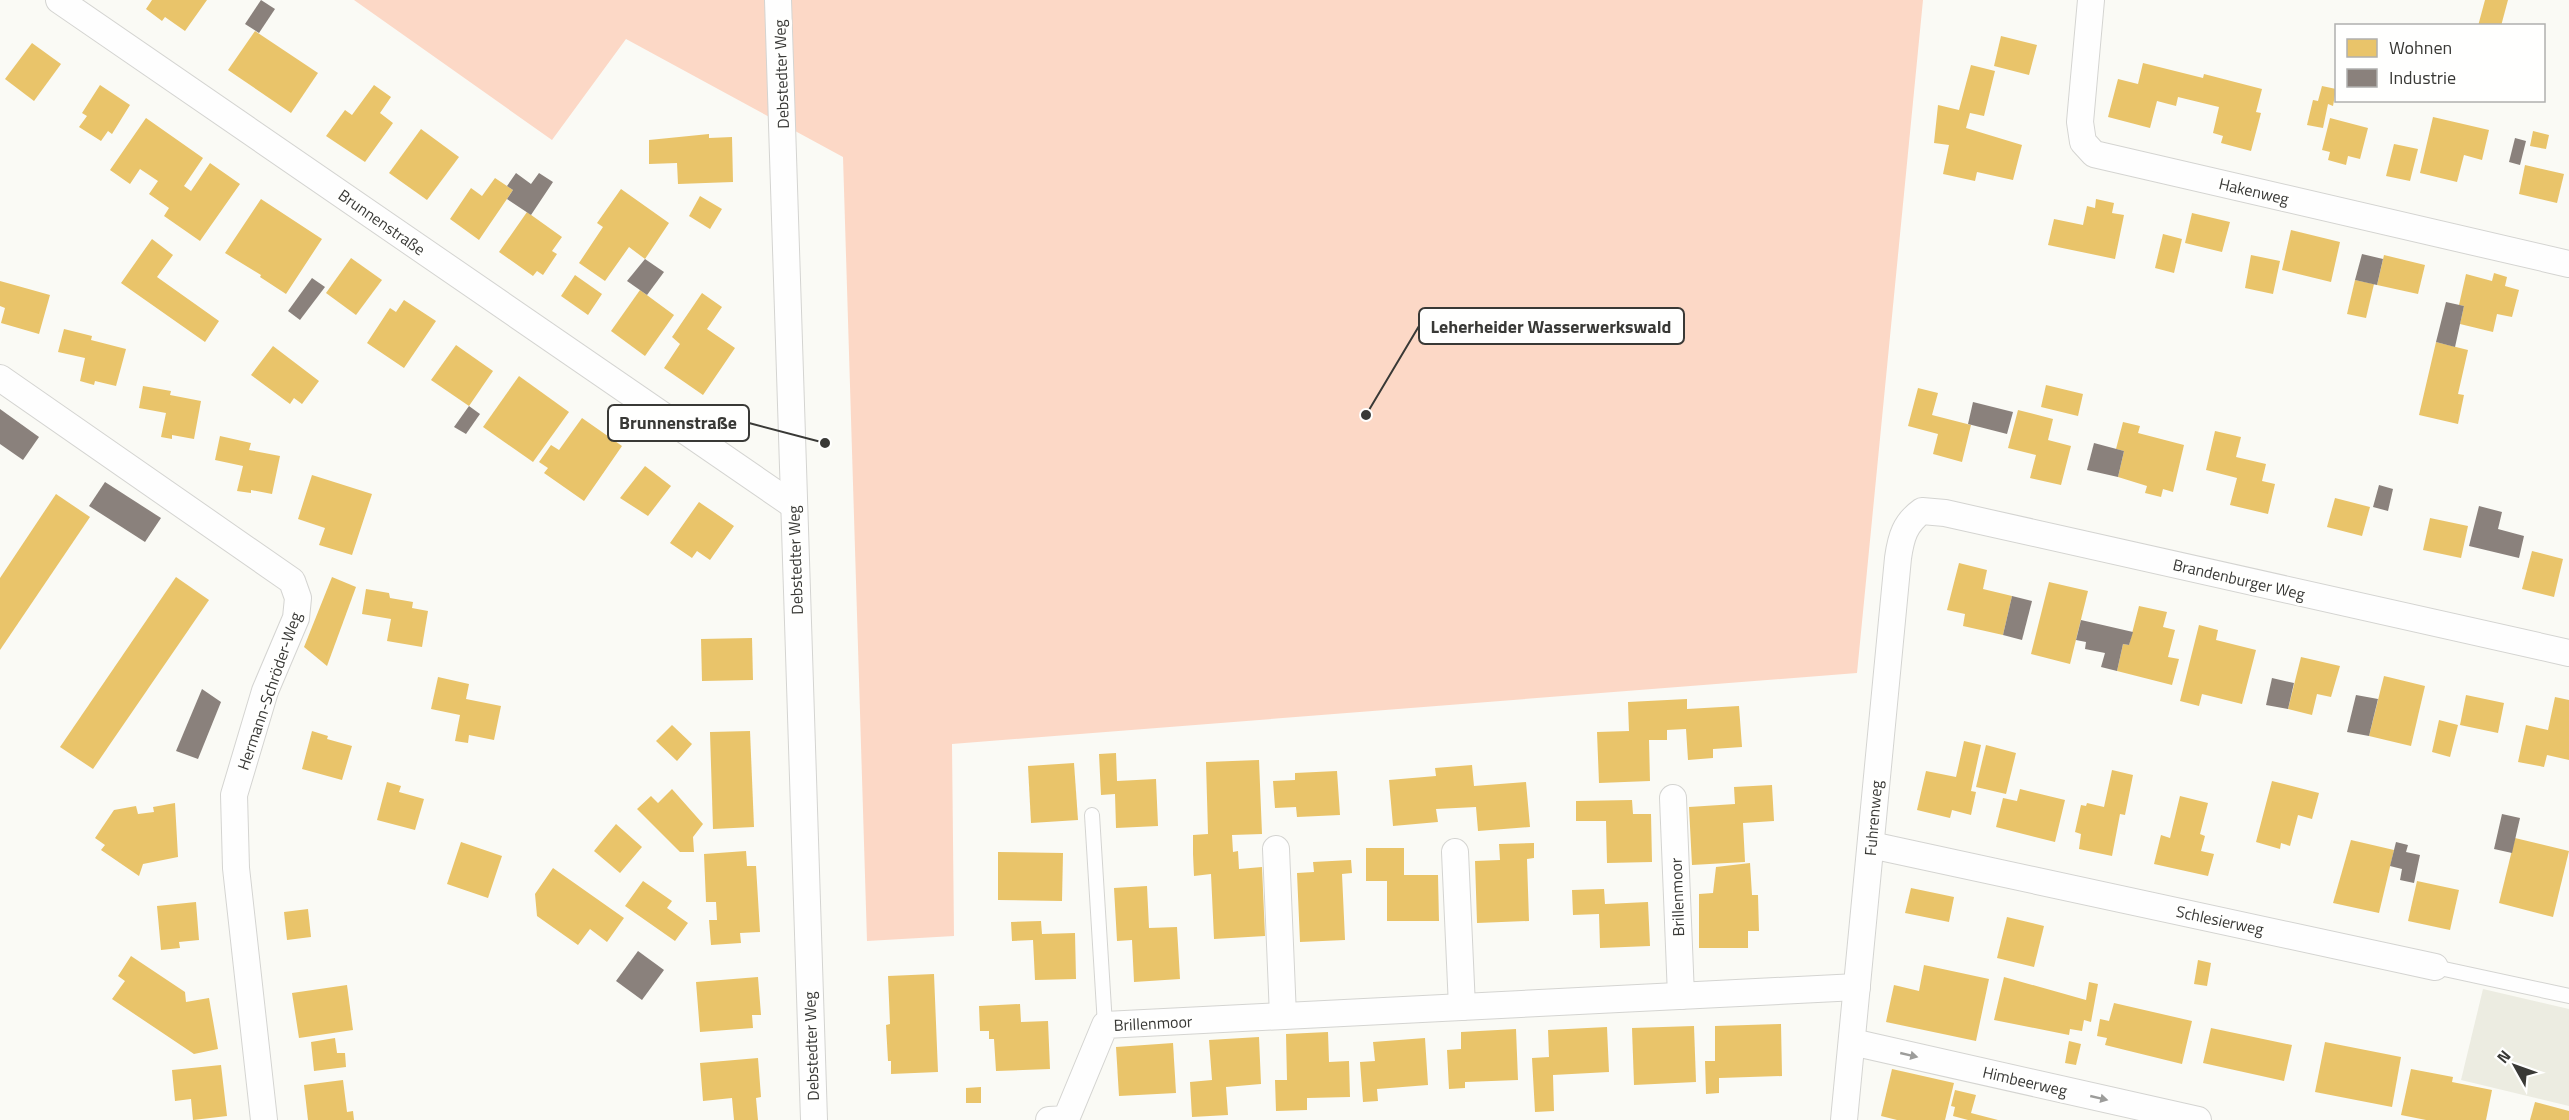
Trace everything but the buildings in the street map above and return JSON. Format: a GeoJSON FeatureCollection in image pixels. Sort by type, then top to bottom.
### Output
{"type":"FeatureCollection","features":[{"type":"Feature","properties":{"kind":"street","name":"Brunnenstraße"},"geometry":{"type":"LineString","coordinates":[[59,0],[793,505]]}},
{"type":"Feature","properties":{"kind":"street","name":"Debstedter Weg"},"geometry":{"type":"LineString","coordinates":[[778,0],[813,1120]]}},
{"type":"Feature","properties":{"kind":"street","name":"Hakenweg"},"geometry":{"type":"LineString","coordinates":[[2091,0],[2080,122],[2083,142],[2094,154],[2569,264]]}},
{"type":"Feature","properties":{"kind":"street","name":"Hermann-Schröder-Weg"},"geometry":{"type":"LineString","coordinates":[[0,378],[292,581],[298,598],[296,618],[265,691],[234,795],[236,868],[264,1120]]}},
{"type":"Feature","properties":{"kind":"street","name":"Brandenburger Weg"},"geometry":{"type":"LineString","coordinates":[[1910,519],[1929,509],[2569,653]]}},
{"type":"Feature","properties":{"kind":"street","name":"Fuhrenweg"},"geometry":{"type":"LineString","coordinates":[[1844,1120],[1898,558],[1900,542],[1910,519]]}},
{"type":"Feature","properties":{"kind":"street","name":"Brillenmoor"},"geometry":{"type":"LineString","coordinates":[[1672,798],[1681,996]]}},
{"type":"Feature","properties":{"kind":"street","name":"Schlesierweg"},"geometry":{"type":"LineString","coordinates":[[1871,845],[2434,967]]}},
{"type":"Feature","properties":{"kind":"street"},"geometry":{"type":"LineString","coordinates":[[1276,849],[1283,1016]]}},
{"type":"Feature","properties":{"kind":"street"},"geometry":{"type":"LineString","coordinates":[[1455,852],[1462,1007]]}},
{"type":"Feature","properties":{"kind":"street","name":"Brillenmoor"},"geometry":{"type":"LineString","coordinates":[[1049,1120],[1066,1119],[1104,1025],[1857,987]]}},
{"type":"Feature","properties":{"kind":"street","name":"Himbeerweg"},"geometry":{"type":"LineString","coordinates":[[1852,1042],[2198,1120]]}},
{"type":"Feature","properties":{"kind":"lane"},"geometry":{"type":"LineString","coordinates":[[1092,815],[1104,1025]]}},
{"type":"Feature","properties":{"kind":"lane","name":"Schlesierweg"},"geometry":{"type":"LineString","coordinates":[[2434,967],[2569,996]]}},
{"type":"Feature","properties":{"kind":"shaded area"},"geometry":{"type":"Polygon","coordinates":[[[354,0],[1923,0],[1857,673],[952,744],[954,936],[867,941],[843,157],[626,39],[552,140],[354,0]]]}},
{"type":"Feature","properties":{"kind":"shaded area"},"geometry":{"type":"Polygon","coordinates":[[[2483,989],[2569,1009],[2569,1106],[2461,1080],[2483,989]]]}},
{"type":"Feature","properties":{"kind":"place","name":"Leherheider Wasserwerkswald"},"geometry":{"type":"Point","coordinates":[1366,415]}},
{"type":"Feature","properties":{"kind":"place","name":"Brunnenstraße"},"geometry":{"type":"Point","coordinates":[825,443]}}]}
